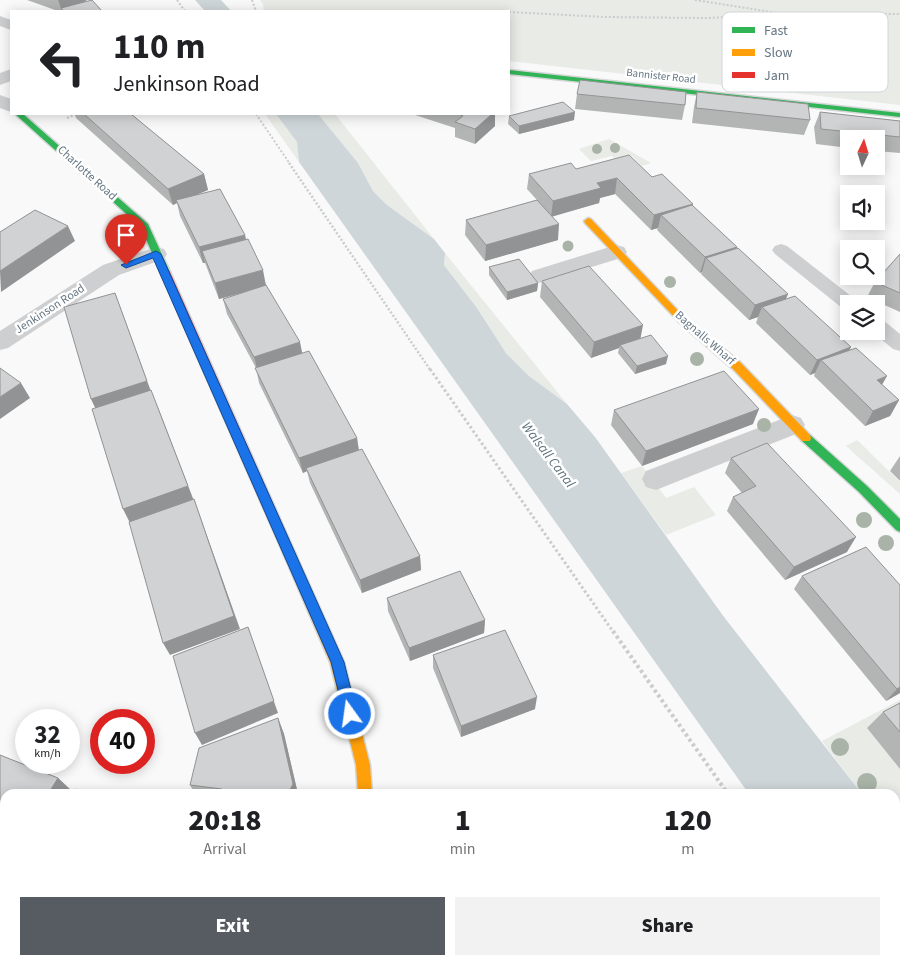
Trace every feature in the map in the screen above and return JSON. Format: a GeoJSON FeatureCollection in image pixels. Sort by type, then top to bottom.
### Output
{"type":"FeatureCollection","features":[{"type":"Feature","properties":{"kind":"street","name":"Bannister Road"},"geometry":{"type":"LineString","coordinates":[[510,72],[900,115]]}},
{"type":"Feature","properties":{"kind":"street","name":"Charlotte Road"},"geometry":{"type":"LineString","coordinates":[[20,115],[145,226],[337,662],[363,765],[365,789]]}},
{"type":"Feature","properties":{"kind":"street","name":"Bagnalls Wharf"},"geometry":{"type":"LineString","coordinates":[[588,221],[682,320],[737,366],[792,425],[864,489],[900,527]]}},
{"type":"Feature","properties":{"kind":"street"},"geometry":{"type":"LineString","coordinates":[[540,276],[616,252]]}},
{"type":"Feature","properties":{"kind":"street","name":"Jenkinson Road"},"geometry":{"type":"LineString","coordinates":[[0,342],[111,270],[156,254]]}},
{"type":"Feature","properties":{"kind":"street"},"geometry":{"type":"LineString","coordinates":[[656,479],[792,425]]}},
{"type":"Feature","properties":{"kind":"lane"},"geometry":{"type":"LineString","coordinates":[[781,250],[840,297]]}},
{"type":"Feature","properties":{"kind":"lane"},"geometry":{"type":"LineString","coordinates":[[885,332],[900,344]]}},
{"type":"Feature","properties":{"kind":"path"},"geometry":{"type":"LineString","coordinates":[[695,0],[771,12]]}},
{"type":"Feature","properties":{"kind":"path"},"geometry":{"type":"LineString","coordinates":[[510,12],[605,17],[722,17]]}},
{"type":"Feature","properties":{"kind":"path"},"geometry":{"type":"LineString","coordinates":[[257,115],[493,462],[724,789]]}},
{"type":"Feature","properties":{"kind":"shaded area"},"geometry":{"type":"Polygon","coordinates":[[[260,0],[900,0],[900,105],[784,92],[888,92],[888,12],[722,12],[722,85],[510,61],[510,10],[264,10],[260,0]]]}},
{"type":"Feature","properties":{"kind":"shaded area"},"geometry":{"type":"Polygon","coordinates":[[[266,115],[277,115],[297,142],[299,162],[266,115]]]}},
{"type":"Feature","properties":{"kind":"shaded area"},"geometry":{"type":"Polygon","coordinates":[[[319,115],[336,115],[434,239],[387,205],[373,191],[358,163],[319,115]]]}},
{"type":"Feature","properties":{"kind":"shaded area"},"geometry":{"type":"Polygon","coordinates":[[[609,139],[651,163],[642,166],[632,156],[616,160],[612,156],[591,161],[579,149],[609,139]]]}},
{"type":"Feature","properties":{"kind":"shaded area"},"geometry":{"type":"Polygon","coordinates":[[[445,253],[567,404],[529,376],[506,353],[477,308],[444,265],[445,253]]]}},
{"type":"Feature","properties":{"kind":"shaded area"},"geometry":{"type":"Polygon","coordinates":[[[857,440],[900,482],[900,494],[846,446],[857,440]]]}},
{"type":"Feature","properties":{"kind":"shaded area"},"geometry":{"type":"Polygon","coordinates":[[[642,466],[666,498],[694,487],[716,515],[666,535],[621,473],[642,466]]]}},
{"type":"Feature","properties":{"kind":"shaded area"},"geometry":{"type":"Polygon","coordinates":[[[900,700],[900,711],[867,728],[900,769],[900,789],[858,789],[822,741],[900,700]]]}},
{"type":"Feature","properties":{"kind":"water"},"geometry":{"type":"Polygon","coordinates":[[[277,115],[319,115],[358,163],[373,191],[387,205],[434,239],[445,253],[444,265],[477,308],[506,353],[529,376],[567,404],[595,437],[724,617],[858,789],[745,789],[299,162],[297,142],[277,115]]]}},
{"type":"Feature","properties":{"kind":"building"},"geometry":{"type":"Polygon","coordinates":[[[92,0],[101,10],[63,10],[61,8],[92,0]]]}},
{"type":"Feature","properties":{"kind":"building"},"geometry":{"type":"Polygon","coordinates":[[[580,80],[686,92],[685,105],[577,94],[580,80]]]}},
{"type":"Feature","properties":{"kind":"building"},"geometry":{"type":"Polygon","coordinates":[[[697,92],[808,104],[810,120],[696,108],[697,92]]]}},
{"type":"Feature","properties":{"kind":"building"},"geometry":{"type":"Polygon","coordinates":[[[563,102],[575,112],[519,126],[509,116],[563,102]]]}},
{"type":"Feature","properties":{"kind":"building"},"geometry":{"type":"Polygon","coordinates":[[[820,112],[900,121],[900,137],[885,135],[885,130],[840,131],[821,129],[820,112]]]}},
{"type":"Feature","properties":{"kind":"building"},"geometry":{"type":"Polygon","coordinates":[[[85,115],[132,115],[204,174],[168,189],[85,115]]]}},
{"type":"Feature","properties":{"kind":"building"},"geometry":{"type":"Polygon","coordinates":[[[460,115],[491,115],[475,129],[455,122],[463,116],[460,115]]]}},
{"type":"Feature","properties":{"kind":"building"},"geometry":{"type":"Polygon","coordinates":[[[629,155],[652,177],[662,174],[693,204],[654,215],[617,178],[597,183],[601,188],[553,201],[529,174],[571,163],[576,169],[629,155]]]}},
{"type":"Feature","properties":{"kind":"building"},"geometry":{"type":"Polygon","coordinates":[[[220,189],[245,235],[199,247],[176,200],[220,189]]]}},
{"type":"Feature","properties":{"kind":"building"},"geometry":{"type":"Polygon","coordinates":[[[537,200],[559,224],[486,245],[466,220],[537,200]]]}},
{"type":"Feature","properties":{"kind":"building"},"geometry":{"type":"Polygon","coordinates":[[[692,205],[737,247],[705,257],[661,215],[692,205]]]}},
{"type":"Feature","properties":{"kind":"building"},"geometry":{"type":"Polygon","coordinates":[[[35,210],[68,226],[0,271],[0,232],[35,210]]]}},
{"type":"Feature","properties":{"kind":"building"},"geometry":{"type":"Polygon","coordinates":[[[248,239],[263,270],[215,283],[202,251],[248,239]]]}},
{"type":"Feature","properties":{"kind":"building"},"geometry":{"type":"Polygon","coordinates":[[[738,248],[788,294],[755,305],[706,258],[738,248]]]}},
{"type":"Feature","properties":{"kind":"building"},"geometry":{"type":"Polygon","coordinates":[[[900,254],[900,293],[882,285],[885,285],[885,271],[900,254]]]}},
{"type":"Feature","properties":{"kind":"building"},"geometry":{"type":"Polygon","coordinates":[[[519,259],[538,283],[507,292],[489,267],[519,259]]]}},
{"type":"Feature","properties":{"kind":"building"},"geometry":{"type":"Polygon","coordinates":[[[589,266],[643,325],[594,342],[542,281],[589,266]]]}},
{"type":"Feature","properties":{"kind":"building"},"geometry":{"type":"Polygon","coordinates":[[[266,285],[300,342],[254,357],[223,299],[266,285]]]}},
{"type":"Feature","properties":{"kind":"building"},"geometry":{"type":"Polygon","coordinates":[[[115,293],[147,381],[91,399],[64,307],[115,293]]]}},
{"type":"Feature","properties":{"kind":"building"},"geometry":{"type":"Polygon","coordinates":[[[795,296],[840,337],[840,340],[843,340],[851,347],[817,360],[762,307],[795,296]]]}},
{"type":"Feature","properties":{"kind":"building"},"geometry":{"type":"Polygon","coordinates":[[[651,335],[668,356],[637,366],[620,345],[651,335]]]}},
{"type":"Feature","properties":{"kind":"building"},"geometry":{"type":"Polygon","coordinates":[[[856,348],[887,376],[877,380],[899,400],[873,411],[821,360],[856,348]]]}},
{"type":"Feature","properties":{"kind":"building"},"geometry":{"type":"Polygon","coordinates":[[[309,351],[357,438],[299,458],[255,368],[309,351]]]}},
{"type":"Feature","properties":{"kind":"building"},"geometry":{"type":"Polygon","coordinates":[[[0,368],[21,383],[0,397],[0,368]]]}},
{"type":"Feature","properties":{"kind":"building"},"geometry":{"type":"Polygon","coordinates":[[[724,371],[759,409],[646,451],[614,410],[724,371]]]}},
{"type":"Feature","properties":{"kind":"building"},"geometry":{"type":"Polygon","coordinates":[[[151,390],[188,486],[123,509],[92,409],[151,390]]]}},
{"type":"Feature","properties":{"kind":"building"},"geometry":{"type":"Polygon","coordinates":[[[767,443],[856,537],[794,567],[733,497],[756,486],[731,458],[767,443]]]}},
{"type":"Feature","properties":{"kind":"building"},"geometry":{"type":"Polygon","coordinates":[[[362,449],[420,556],[360,580],[306,468],[362,449]]]}},
{"type":"Feature","properties":{"kind":"building"},"geometry":{"type":"Polygon","coordinates":[[[194,499],[234,616],[163,643],[129,522],[194,499]]]}},
{"type":"Feature","properties":{"kind":"building"},"geometry":{"type":"Polygon","coordinates":[[[866,547],[900,585],[900,687],[897,689],[802,576],[866,547]]]}},
{"type":"Feature","properties":{"kind":"building"},"geometry":{"type":"Polygon","coordinates":[[[460,571],[485,620],[409,648],[387,598],[460,571]]]}},
{"type":"Feature","properties":{"kind":"building"},"geometry":{"type":"Polygon","coordinates":[[[248,627],[274,701],[195,733],[173,656],[248,627]]]}},
{"type":"Feature","properties":{"kind":"building"},"geometry":{"type":"Polygon","coordinates":[[[505,630],[537,697],[461,726],[433,655],[505,630]]]}},
{"type":"Feature","properties":{"kind":"building"},"geometry":{"type":"Polygon","coordinates":[[[900,703],[900,732],[883,712],[900,703]]]}},
{"type":"Feature","properties":{"kind":"building"},"geometry":{"type":"Polygon","coordinates":[[[278,718],[293,784],[290,789],[222,789],[190,785],[199,748],[278,718]]]}},
{"type":"Feature","properties":{"kind":"building"},"geometry":{"type":"Polygon","coordinates":[[[0,755],[15,761],[15,774],[48,774],[58,778],[51,789],[0,789],[0,755]]]}},
{"type":"Feature","properties":{"kind":"waterway","name":"Walsall Canal"},"geometry":{"type":"LineString","coordinates":[[207,0],[218,10]]}},
{"type":"Feature","properties":{"kind":"traffic: fast"},"geometry":{"type":"LineString","coordinates":[[510,72],[900,115]]}},
{"type":"Feature","properties":{"kind":"traffic: fast"},"geometry":{"type":"LineString","coordinates":[[20,115],[145,226],[165,272]]}},
{"type":"Feature","properties":{"kind":"traffic: fast"},"geometry":{"type":"LineString","coordinates":[[806,438],[863,489],[900,527]]}},
{"type":"Feature","properties":{"kind":"traffic: slow"},"geometry":{"type":"LineString","coordinates":[[588,221],[682,320],[737,366],[806,438]]}},
{"type":"Feature","properties":{"kind":"traffic: slow"},"geometry":{"type":"LineString","coordinates":[[290,555],[337,662],[363,765],[365,789]]}},
{"type":"Feature","properties":{"kind":"traffic: jam"},"geometry":{"type":"LineString","coordinates":[[165,272],[290,555]]}},
{"type":"Feature","properties":{"kind":"route"},"geometry":{"type":"LineString","coordinates":[[126,265],[156,254],[337,662],[350,714]]}}]}
